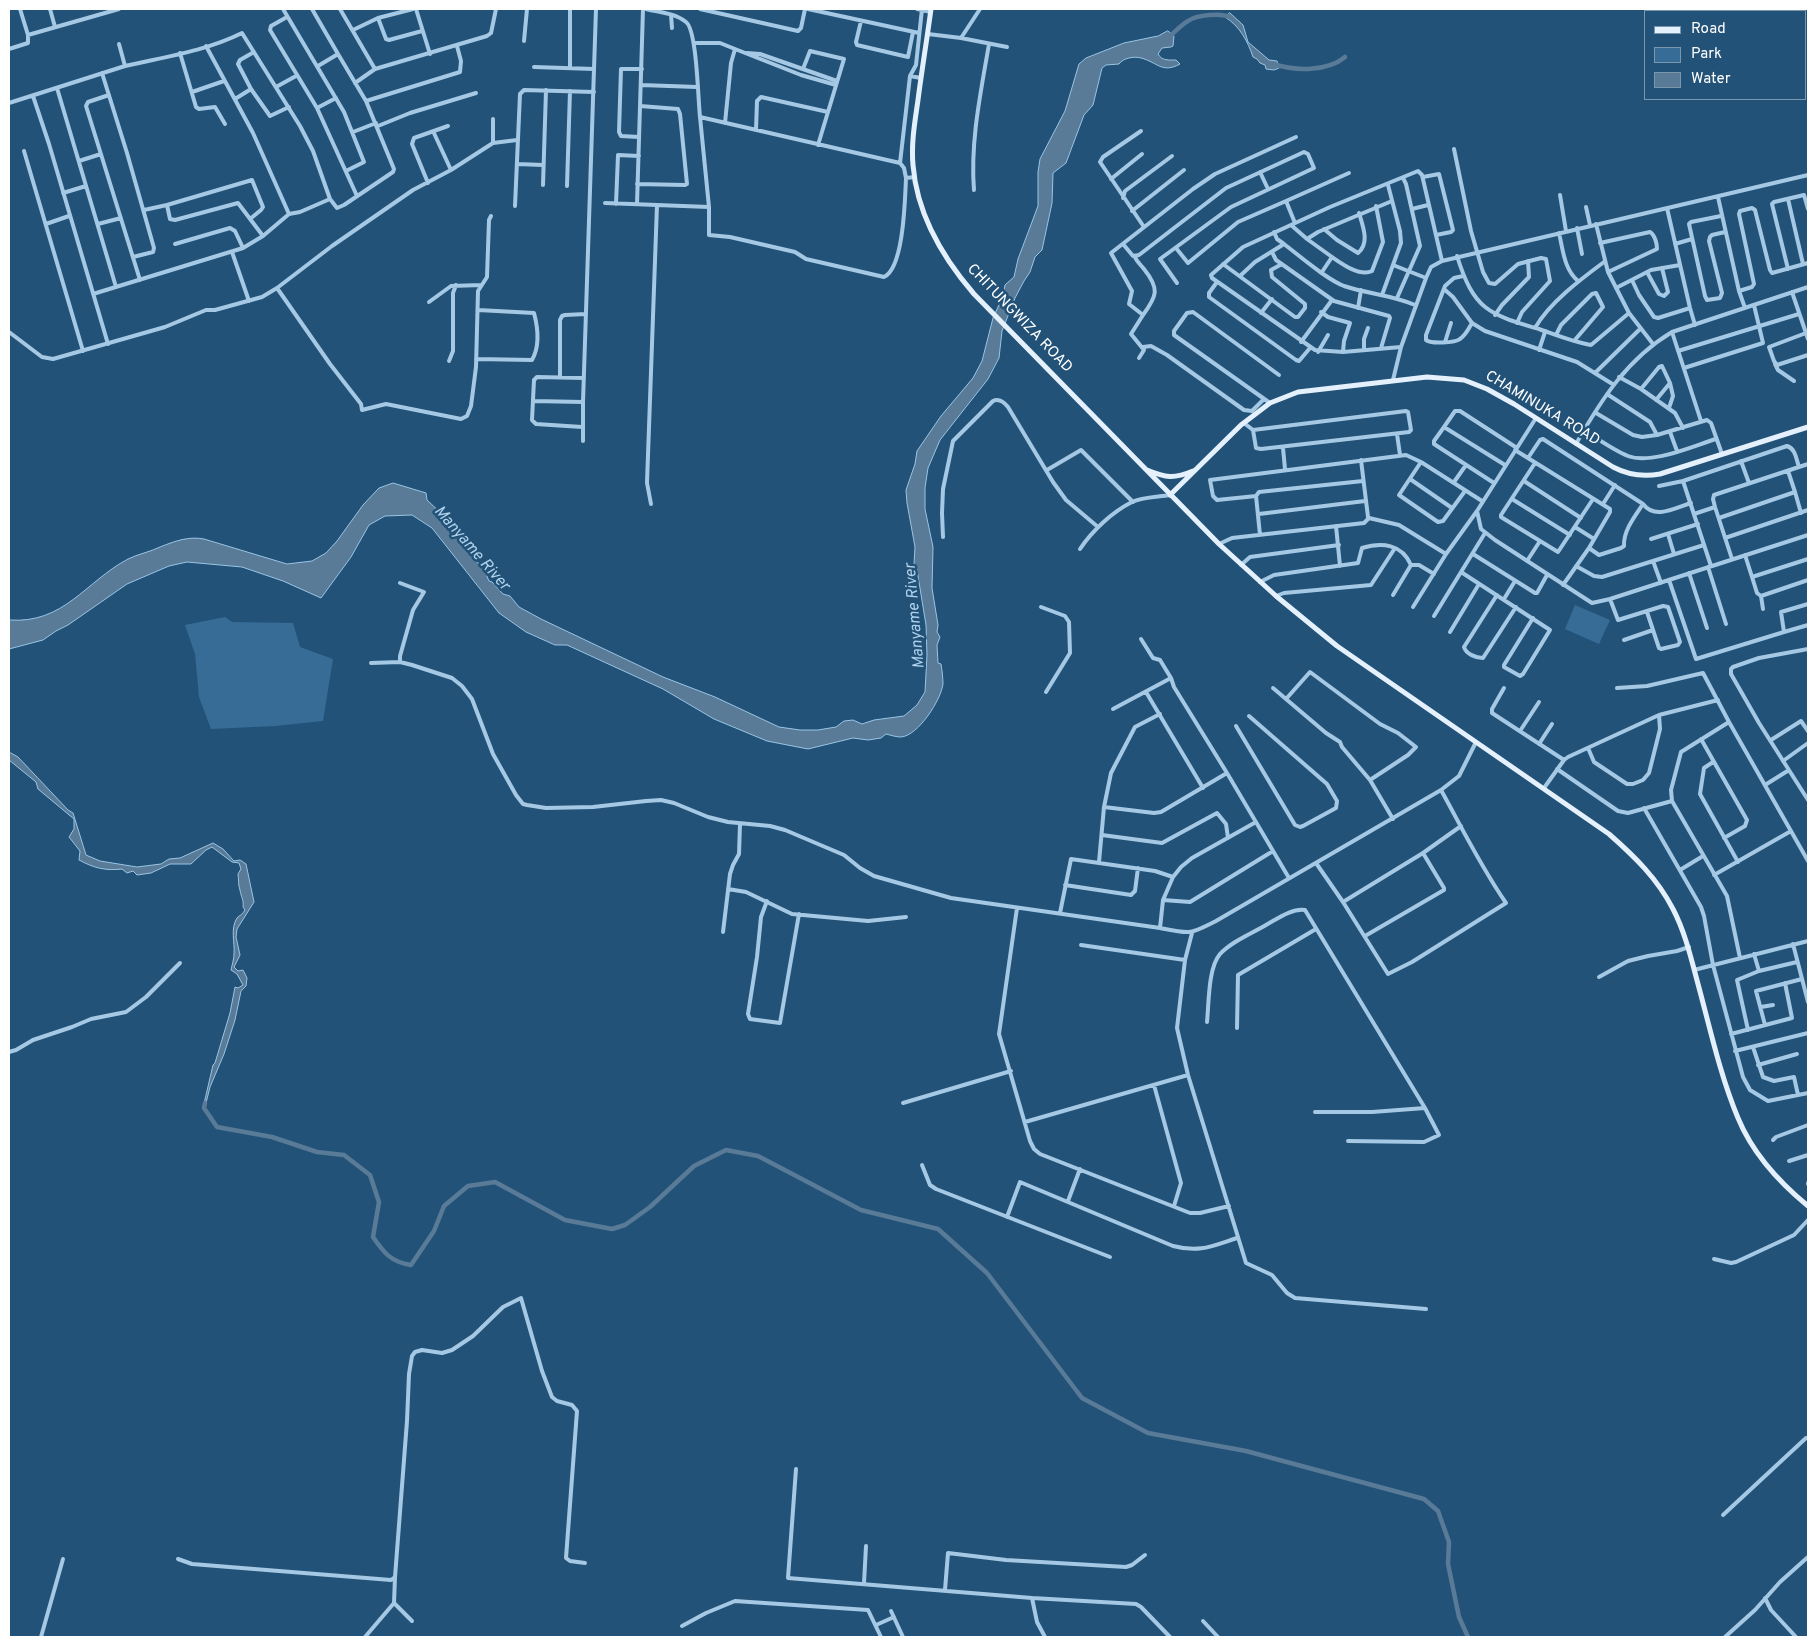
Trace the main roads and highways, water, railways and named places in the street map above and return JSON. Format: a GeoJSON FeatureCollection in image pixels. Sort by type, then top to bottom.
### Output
{"type":"FeatureCollection","features":[{"type":"Feature","properties":{"kind":"main road","name":"CHITUNGWIZA ROAD"},"geometry":{"type":"LineString","coordinates":[[931,10],[913,149],[916,189],[926,221],[940,248],[962,280],[1143,468],[1219,544],[1276,596],[1338,646],[1609,834],[1638,859],[1659,886],[1673,909],[1689,947],[1729,1093],[1738,1118],[1758,1152],[1788,1190],[1808,1206]]}},
{"type":"Feature","properties":{"kind":"main road","name":"CHAMINUKA ROAD"},"geometry":{"type":"LineString","coordinates":[[1170,495],[1244,423],[1270,403],[1298,392],[1393,380],[1437,376],[1464,380],[1506,399],[1620,471],[1640,476],[1660,474],[1808,427]]}},
{"type":"Feature","properties":{"kind":"main road"},"geometry":{"type":"LineString","coordinates":[[1143,468],[1160,475],[1172,477],[1178,477],[1196,470]]}},
{"type":"Feature","properties":{"kind":"water"},"geometry":{"type":"Polygon","coordinates":[[[1230,13],[1243,25],[1248,42],[1269,60],[1277,61],[1279,68],[1274,70],[1266,69],[1265,65],[1253,57],[1243,35],[1225,17],[1230,13]]]}},
{"type":"Feature","properties":{"kind":"water"},"geometry":{"type":"Polygon","coordinates":[[[1168,31],[1174,36],[1173,46],[1162,48],[1158,54],[1164,59],[1176,60],[1180,64],[1164,68],[1135,57],[1126,59],[1119,64],[1106,65],[1102,68],[1093,105],[1084,115],[1066,163],[1053,173],[1052,203],[1042,250],[1035,257],[1030,272],[1015,298],[1002,331],[999,358],[988,379],[940,440],[928,468],[925,488],[925,509],[933,547],[932,588],[938,625],[937,632],[940,637],[937,645],[938,663],[941,664],[943,684],[938,699],[928,716],[908,735],[899,737],[886,734],[881,738],[868,740],[853,738],[808,749],[767,741],[714,719],[663,689],[567,645],[555,645],[526,632],[499,613],[432,528],[412,515],[385,516],[369,525],[351,557],[321,598],[283,581],[242,567],[187,562],[169,566],[127,584],[43,640],[9,649],[9,620],[28,619],[59,609],[113,568],[128,559],[177,541],[193,538],[204,539],[287,564],[312,561],[326,553],[363,505],[379,488],[393,483],[426,493],[427,500],[444,516],[476,561],[483,567],[489,581],[503,594],[510,596],[519,607],[663,677],[715,697],[779,727],[818,730],[836,727],[844,721],[853,720],[862,724],[874,720],[904,716],[917,705],[925,692],[927,655],[926,625],[917,570],[914,564],[915,547],[906,490],[915,464],[917,451],[941,416],[973,378],[982,361],[993,318],[1003,296],[1005,285],[1014,277],[1018,259],[1038,206],[1040,159],[1065,111],[1079,64],[1086,58],[1124,43],[1158,36],[1168,31]]]}},
{"type":"Feature","properties":{"kind":"water"},"geometry":{"type":"Polygon","coordinates":[[[9,752],[18,757],[73,813],[86,855],[100,861],[137,867],[161,864],[169,859],[180,858],[213,843],[223,849],[234,861],[240,860],[246,864],[254,902],[237,929],[236,937],[240,955],[234,967],[238,971],[243,970],[247,978],[246,986],[241,991],[235,1020],[224,1054],[210,1087],[205,1107],[203,1108],[213,1065],[230,1013],[235,987],[238,988],[243,985],[237,974],[231,970],[234,956],[233,936],[235,922],[245,910],[239,886],[238,874],[241,869],[239,863],[232,862],[212,847],[191,864],[170,864],[151,873],[137,875],[133,871],[127,873],[122,869],[110,870],[84,863],[79,860],[80,851],[69,837],[74,829],[74,819],[38,789],[36,782],[9,760],[9,752]]]}},
{"type":"Feature","properties":{"kind":"waterway","name":"Manyame River"},"geometry":{"type":"LineString","coordinates":[[1169,37],[1185,23],[1197,17],[1222,15],[1231,18]]}},
{"type":"Feature","properties":{"kind":"waterway","name":"Manyame River"},"geometry":{"type":"LineString","coordinates":[[1273,64],[1291,68],[1310,69],[1338,62],[1345,57]]}},
{"type":"Feature","properties":{"kind":"waterway"},"geometry":{"type":"LineString","coordinates":[[205,1103],[204,1108],[217,1127],[272,1137],[317,1152],[344,1155],[370,1175],[379,1202],[373,1237],[389,1256],[404,1264],[411,1265],[434,1231],[444,1206],[468,1186],[495,1182],[565,1220],[612,1229],[625,1225],[650,1207],[694,1166],[726,1150],[758,1156],[861,1210],[938,1229],[987,1273],[1082,1398],[1148,1433],[1246,1451],[1424,1499],[1438,1511],[1449,1542],[1448,1564],[1459,1617],[1468,1637]]}}]}
